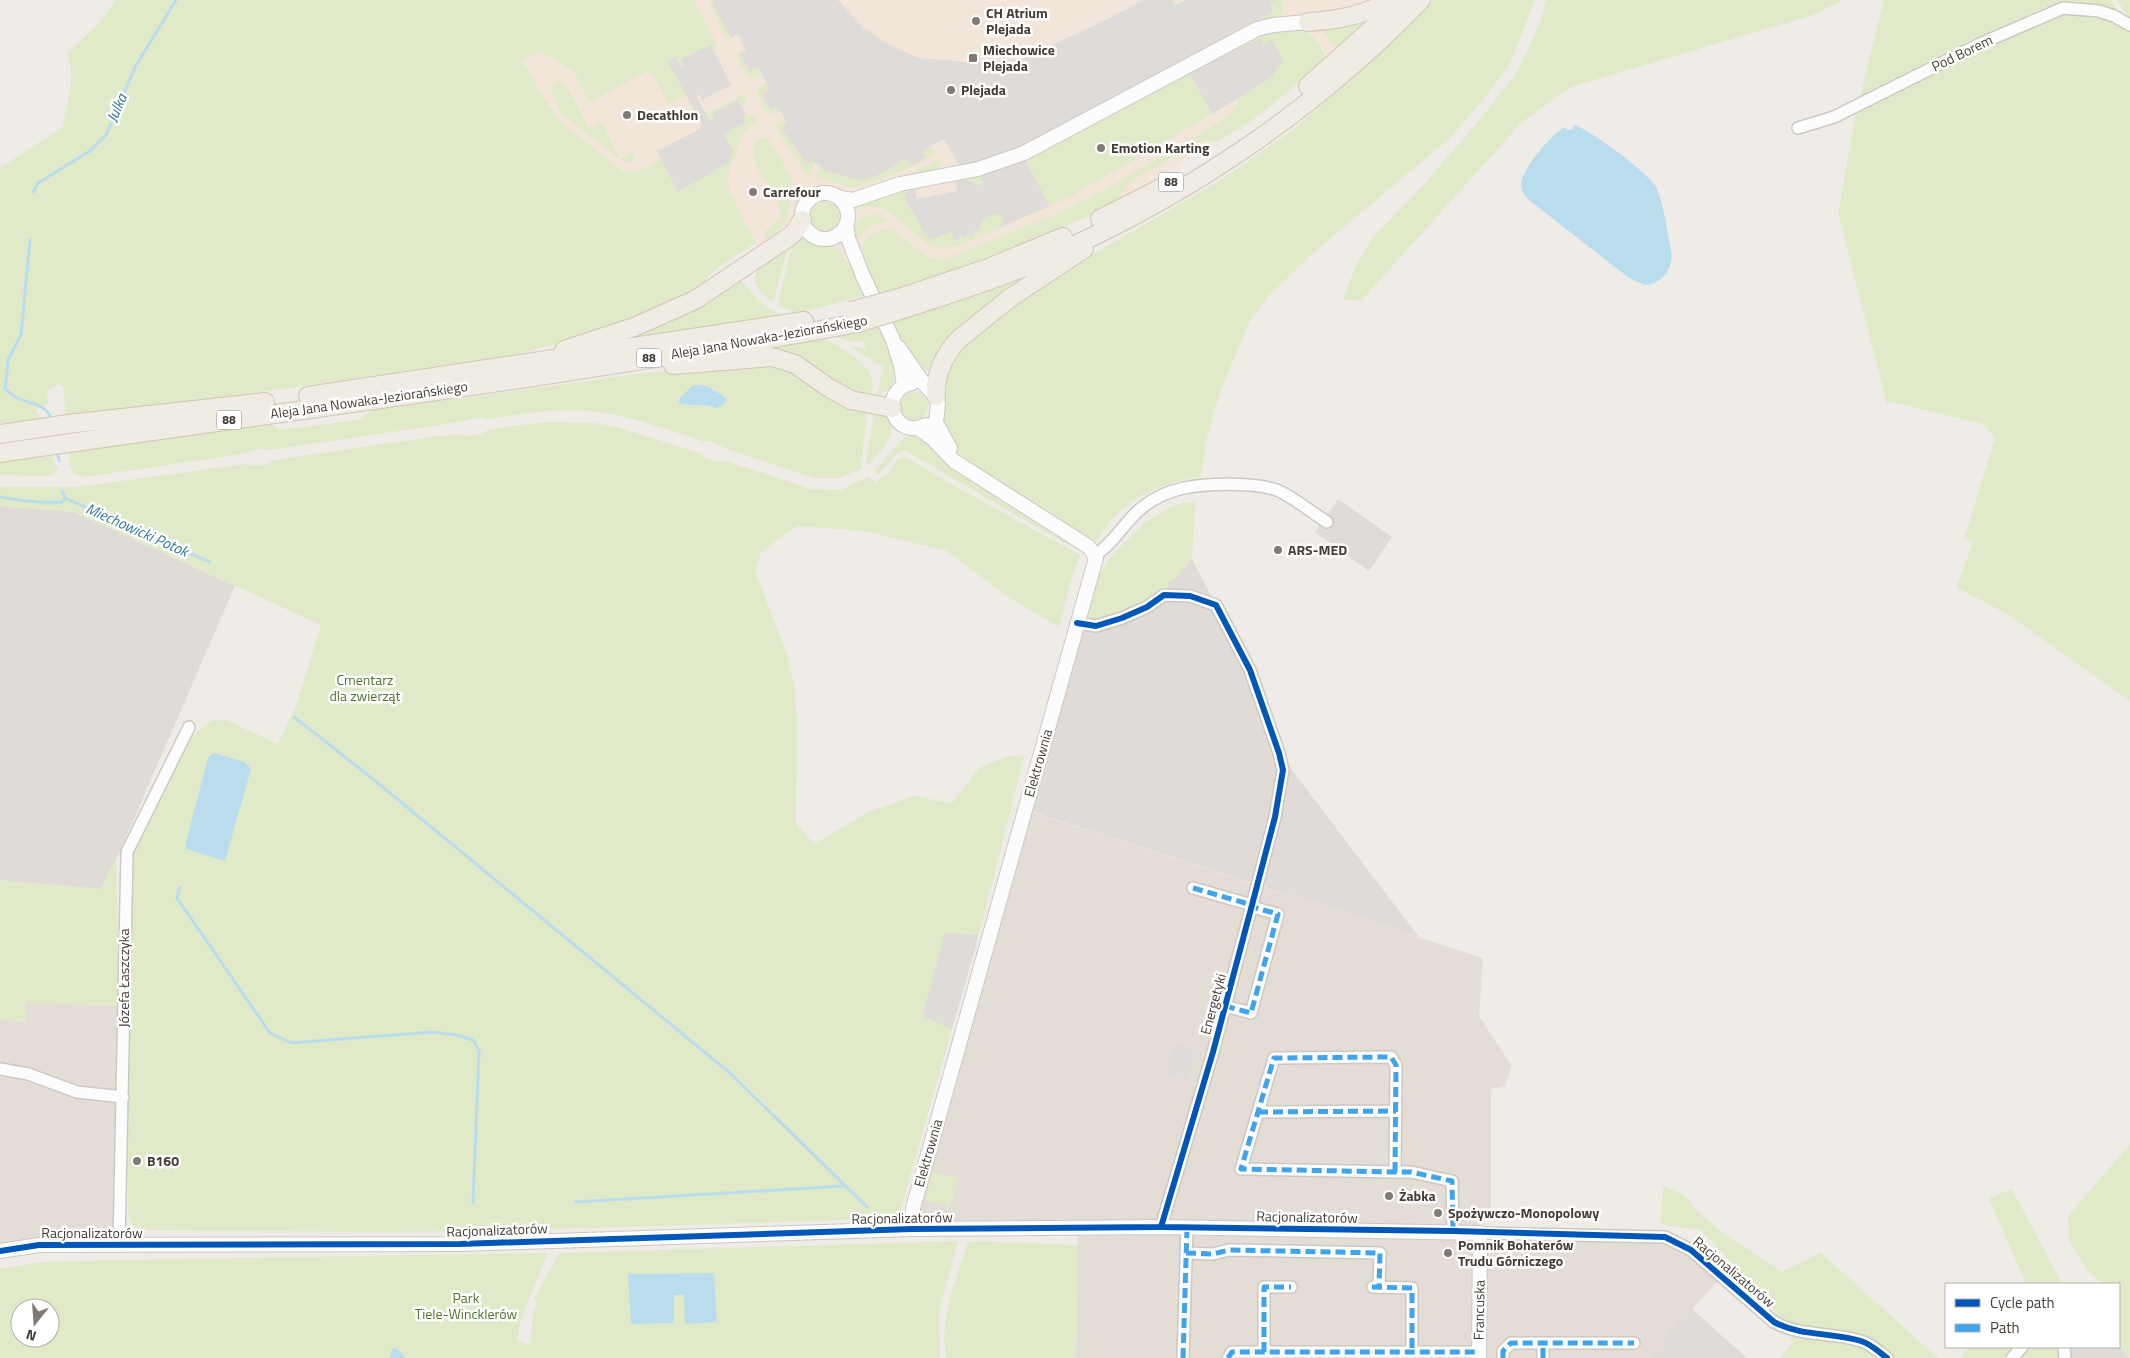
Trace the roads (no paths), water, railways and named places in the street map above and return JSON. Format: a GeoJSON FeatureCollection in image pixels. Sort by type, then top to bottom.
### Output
{"type":"FeatureCollection","features":[{"type":"Feature","properties":{"kind":"main road"},"geometry":{"type":"LineString","coordinates":[[1308,22],[1346,19],[1392,0]]}},
{"type":"Feature","properties":{"kind":"main road","name":"Aleja Jana Nowaka-Jeziorańskiego"},"geometry":{"type":"LineString","coordinates":[[901,304],[1048,244],[1198,168],[1262,125],[1340,59],[1404,0]]}},
{"type":"Feature","properties":{"kind":"main road","name":"Aleja Jana Nowaka-Jeziorańskiego"},"geometry":{"type":"LineString","coordinates":[[0,453],[821,324],[901,304],[1039,261],[1144,211],[1206,174],[1269,132],[1392,30],[1421,0]]}},
{"type":"Feature","properties":{"kind":"main road"},"geometry":{"type":"LineString","coordinates":[[932,396],[945,359],[952,347],[970,329],[1010,298],[1080,252],[1150,213],[1206,174]]}},
{"type":"Feature","properties":{"kind":"main road"},"geometry":{"type":"LineString","coordinates":[[517,372],[634,327],[694,300],[786,239],[794,233],[802,220]]}},
{"type":"Feature","properties":{"kind":"main road"},"geometry":{"type":"LineString","coordinates":[[517,372],[772,357],[795,364],[829,388],[851,400],[892,408]]}},
{"type":"Feature","properties":{"kind":"main road","name":"Aleja Jana Nowaka-Jeziorańskiego"},"geometry":{"type":"LineString","coordinates":[[0,434],[68,424],[248,405],[517,372]]}},
{"type":"Feature","properties":{"kind":"street","name":"Pod Borem"},"geometry":{"type":"LineString","coordinates":[[1798,128],[1834,117],[1982,43],[2063,8],[2100,11],[2130,25]]}},
{"type":"Feature","properties":{"kind":"street"},"geometry":{"type":"LineString","coordinates":[[846,226],[839,235],[833,238],[816,238],[807,231],[802,220],[803,207],[814,195],[825,192],[840,198],[853,200],[900,184],[978,169],[1024,153],[1257,29],[1273,25],[1308,22]]}},
{"type":"Feature","properties":{"kind":"street"},"geometry":{"type":"LineString","coordinates":[[840,198],[847,207],[846,226],[848,238],[863,276],[893,340],[901,366],[904,385]]}},
{"type":"Feature","properties":{"kind":"street"},"geometry":{"type":"LineString","coordinates":[[833,238],[863,276]]}},
{"type":"Feature","properties":{"kind":"street"},"geometry":{"type":"LineString","coordinates":[[893,340],[932,396],[936,423],[941,435],[954,455],[966,468]]}},
{"type":"Feature","properties":{"kind":"street"},"geometry":{"type":"LineString","coordinates":[[932,396],[914,382],[904,385],[896,392],[892,408],[894,415],[904,426],[918,428],[932,438],[954,460],[1070,534],[1089,547],[1095,555],[1108,545],[1131,517],[1143,506],[1156,498],[1185,488],[1259,486],[1279,491],[1326,522]]}},
{"type":"Feature","properties":{"kind":"street"},"geometry":{"type":"LineString","coordinates":[[918,428],[931,421],[932,396]]}},
{"type":"Feature","properties":{"kind":"street","name":"Elektrownia"},"geometry":{"type":"LineString","coordinates":[[912,1229],[916,1199],[1095,563],[1095,555]]}},
{"type":"Feature","properties":{"kind":"street","name":"Energetyki"},"geometry":{"type":"LineString","coordinates":[[1077,624],[1096,626],[1122,618],[1147,607],[1164,595],[1190,596],[1216,605],[1250,670],[1279,753],[1283,770],[1275,816],[1252,906],[1161,1228]]}},
{"type":"Feature","properties":{"kind":"street","name":"Józefa Łaszczyka"},"geometry":{"type":"LineString","coordinates":[[119,1245],[127,852],[189,727]]}},
{"type":"Feature","properties":{"kind":"street"},"geometry":{"type":"LineString","coordinates":[[1193,888],[1278,914],[1251,1013],[1225,1006]]}},
{"type":"Feature","properties":{"kind":"street"},"geometry":{"type":"LineString","coordinates":[[1395,1172],[1396,1065],[1391,1057],[1274,1058],[1241,1168],[1395,1172],[1411,1172],[1452,1181],[1453,1231]]}},
{"type":"Feature","properties":{"kind":"street"},"geometry":{"type":"LineString","coordinates":[[0,1070],[28,1074],[77,1092],[123,1097]]}},
{"type":"Feature","properties":{"kind":"street"},"geometry":{"type":"LineString","coordinates":[[1258,1112],[1396,1111]]}},
{"type":"Feature","properties":{"kind":"street"},"geometry":{"type":"LineString","coordinates":[[1184,1358],[1187,1228]]}},
{"type":"Feature","properties":{"kind":"street","name":"Racjonalizatorów"},"geometry":{"type":"LineString","coordinates":[[0,1251],[39,1245],[460,1244],[912,1229],[1187,1228],[1453,1231],[1665,1237],[1691,1250],[1774,1322],[1803,1333],[1862,1341],[1887,1358]]}},
{"type":"Feature","properties":{"kind":"street","name":"Francuska"},"geometry":{"type":"LineString","coordinates":[[1479,1355],[1480,1233]]}},
{"type":"Feature","properties":{"kind":"street"},"geometry":{"type":"LineString","coordinates":[[1186,1253],[1213,1254],[1229,1250],[1380,1252],[1375,1287],[1412,1288],[1412,1352]]}},
{"type":"Feature","properties":{"kind":"street"},"geometry":{"type":"LineString","coordinates":[[1264,1352],[1264,1287],[1291,1287]]}},
{"type":"Feature","properties":{"kind":"street"},"geometry":{"type":"LineString","coordinates":[[1503,1358],[1503,1351],[1511,1343],[1634,1343]]}},
{"type":"Feature","properties":{"kind":"street"},"geometry":{"type":"LineString","coordinates":[[1543,1343],[1543,1358]]}},
{"type":"Feature","properties":{"kind":"street"},"geometry":{"type":"LineString","coordinates":[[2012,1358],[2021,1348]]}},
{"type":"Feature","properties":{"kind":"street"},"geometry":{"type":"LineString","coordinates":[[1228,1358],[1232,1352],[1362,1355],[1412,1352],[1479,1355]]}},
{"type":"Feature","properties":{"kind":"water"},"geometry":{"type":"Polygon","coordinates":[[[1574,125],[1592,134],[1618,152],[1652,181],[1656,187],[1664,211],[1672,255],[1668,271],[1656,282],[1645,285],[1629,278],[1529,200],[1523,193],[1521,188],[1522,177],[1532,161],[1554,135],[1566,127],[1567,130],[1573,129],[1574,125]]]}},
{"type":"Feature","properties":{"kind":"water"},"geometry":{"type":"Polygon","coordinates":[[[693,385],[704,386],[714,390],[726,398],[724,404],[717,408],[707,405],[679,403],[680,398],[693,385]]]}},
{"type":"Feature","properties":{"kind":"water"},"geometry":{"type":"Polygon","coordinates":[[[214,753],[245,762],[251,769],[225,861],[186,849],[186,842],[208,758],[214,753]]]}},
{"type":"Feature","properties":{"kind":"water"},"geometry":{"type":"Polygon","coordinates":[[[714,1273],[717,1322],[685,1324],[684,1295],[674,1295],[674,1323],[631,1324],[628,1274],[714,1273]]]}},
{"type":"Feature","properties":{"kind":"water"},"geometry":{"type":"Polygon","coordinates":[[[396,1348],[406,1358],[390,1358],[392,1349],[396,1348]]]}},
{"type":"Feature","properties":{"kind":"waterway","name":"Julka"},"geometry":{"type":"LineString","coordinates":[[33,192],[38,183],[90,151],[106,135],[135,67],[176,0]]}},
{"type":"Feature","properties":{"kind":"waterway","name":"Miechowicki Potok"},"geometry":{"type":"LineString","coordinates":[[30,240],[21,335],[8,360],[5,389],[15,397],[42,407],[50,415],[52,421]]}},
{"type":"Feature","properties":{"kind":"waterway","name":"Miechowicki Potok"},"geometry":{"type":"LineString","coordinates":[[57,449],[59,461]]}},
{"type":"Feature","properties":{"kind":"waterway","name":"Miechowicki Potok"},"geometry":{"type":"LineString","coordinates":[[62,491],[65,498],[210,562]]}},
{"type":"Feature","properties":{"kind":"waterway","name":"Miechowicki Potok"},"geometry":{"type":"LineString","coordinates":[[0,497],[46,502],[62,502],[65,498]]}},
{"type":"Feature","properties":{"kind":"waterway"},"geometry":{"type":"LineString","coordinates":[[294,717],[368,775],[730,1073],[867,1207]]}},
{"type":"Feature","properties":{"kind":"waterway"},"geometry":{"type":"LineString","coordinates":[[180,887],[177,898],[270,1033],[291,1043],[431,1032],[456,1035],[473,1040],[479,1051],[473,1203]]}},
{"type":"Feature","properties":{"kind":"waterway"},"geometry":{"type":"LineString","coordinates":[[575,1202],[844,1186]]}},
{"type":"Feature","properties":{"kind":"place","name":"CH Atrium Plejada"},"geometry":{"type":"Point","coordinates":[976,21]}},
{"type":"Feature","properties":{"kind":"place","name":"Miechowice Plejada"},"geometry":{"type":"Point","coordinates":[973,58]}},
{"type":"Feature","properties":{"kind":"place","name":"Plejada"},"geometry":{"type":"Point","coordinates":[951,90]}},
{"type":"Feature","properties":{"kind":"place","name":"Decathlon"},"geometry":{"type":"Point","coordinates":[627,115]}},
{"type":"Feature","properties":{"kind":"place","name":"Emotion Karting"},"geometry":{"type":"Point","coordinates":[1101,148]}},
{"type":"Feature","properties":{"kind":"place","name":"Carrefour"},"geometry":{"type":"Point","coordinates":[753,192]}},
{"type":"Feature","properties":{"kind":"place","name":"ARS-MED"},"geometry":{"type":"Point","coordinates":[1278,550]}},
{"type":"Feature","properties":{"kind":"place","name":"B160"},"geometry":{"type":"Point","coordinates":[137,1161]}},
{"type":"Feature","properties":{"kind":"place","name":"Żabka"},"geometry":{"type":"Point","coordinates":[1389,1196]}},
{"type":"Feature","properties":{"kind":"place","name":"Spożywczo-Monopolowy"},"geometry":{"type":"Point","coordinates":[1438,1213]}},
{"type":"Feature","properties":{"kind":"place","name":"Pomnik Bohaterów Trudu Górniczego"},"geometry":{"type":"Point","coordinates":[1448,1253]}},
{"type":"Feature","properties":{"kind":"park label","name":"Cmentarz dla zwierząt"},"geometry":{"type":"Point","coordinates":[365,688]}},
{"type":"Feature","properties":{"kind":"park label","name":"Park Tiele-Wincklerów"},"geometry":{"type":"Point","coordinates":[466,1306]}}]}
